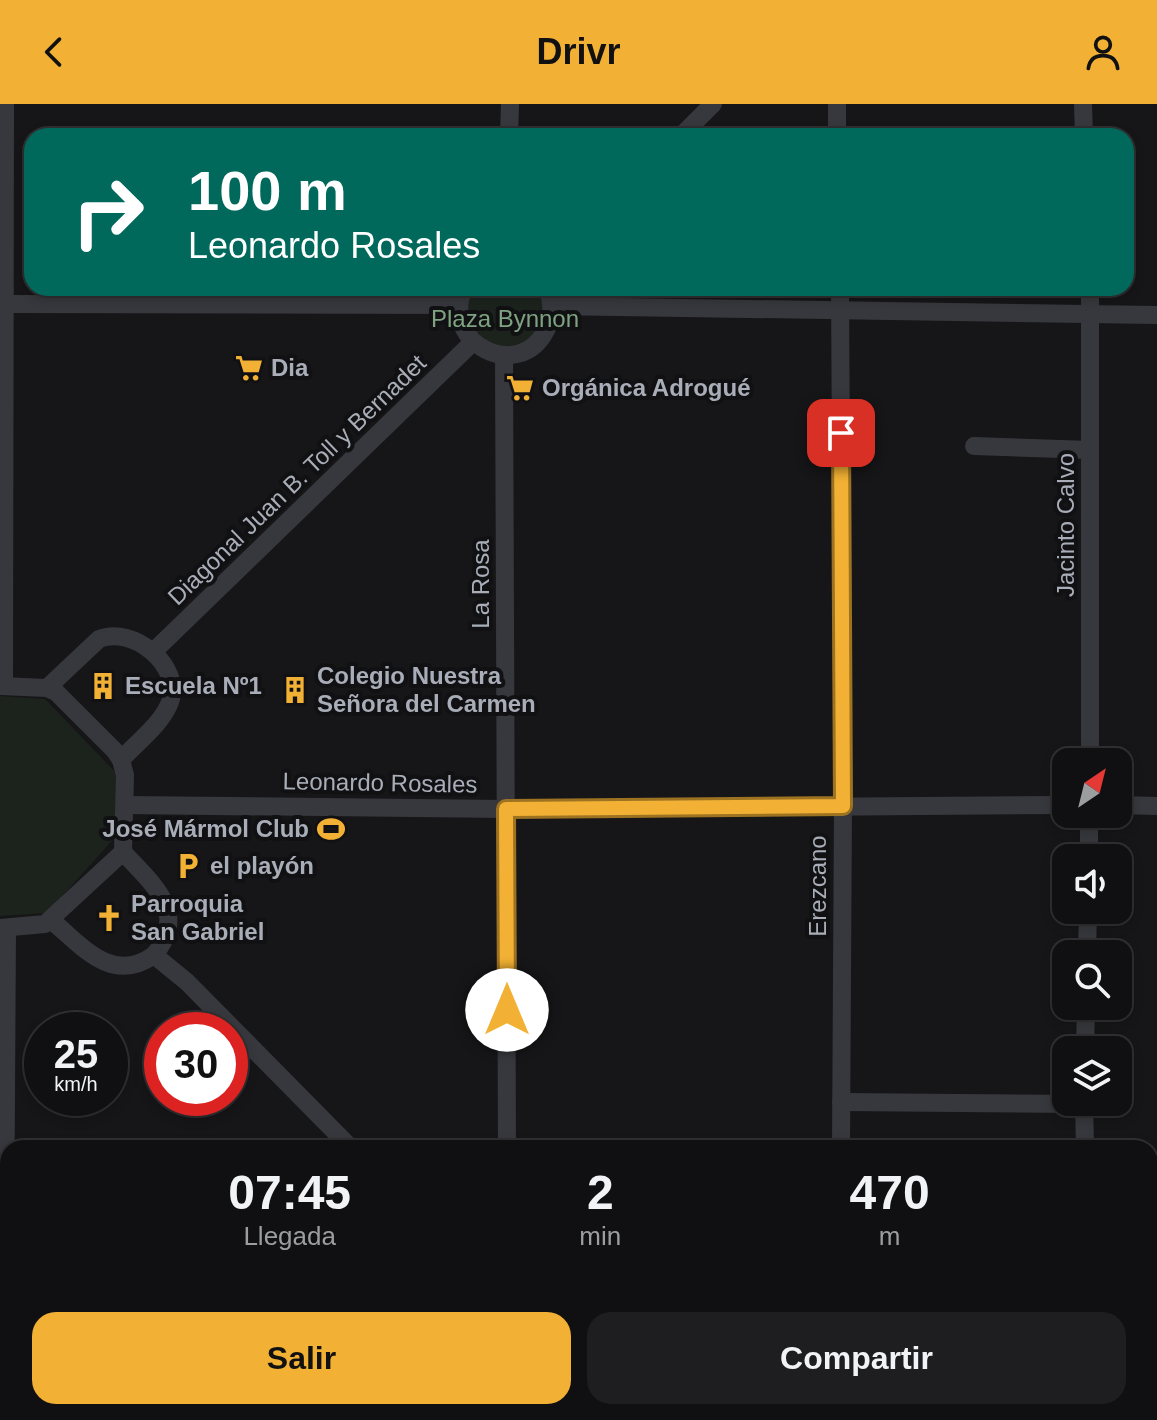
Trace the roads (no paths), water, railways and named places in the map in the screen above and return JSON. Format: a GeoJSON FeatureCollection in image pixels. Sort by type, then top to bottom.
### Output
{"type":"FeatureCollection","features":[{"type":"Feature","properties":{"kind":"street"},"geometry":{"type":"LineString","coordinates":[[5,104],[2,686],[47,688],[60,695],[121,760],[125,769],[123,852],[164,898],[168,908],[167,928],[154,955],[131,965],[103,963],[51,920]]}},
{"type":"Feature","properties":{"kind":"street"},"geometry":{"type":"LineString","coordinates":[[509,128],[510,104]]}},
{"type":"Feature","properties":{"kind":"street"},"geometry":{"type":"LineString","coordinates":[[689,128],[713,104]]}},
{"type":"Feature","properties":{"kind":"street"},"geometry":{"type":"LineString","coordinates":[[837,104],[837,128]]}},
{"type":"Feature","properties":{"kind":"street"},"geometry":{"type":"LineString","coordinates":[[1083,104],[1084,128]]}},
{"type":"Feature","properties":{"kind":"street","name":"Erezcano"},"geometry":{"type":"LineString","coordinates":[[840,296],[841,1140]]}},
{"type":"Feature","properties":{"kind":"street","name":"Jacinto Calvo"},"geometry":{"type":"LineString","coordinates":[[1090,296],[1090,748]]}},
{"type":"Feature","properties":{"kind":"street"},"geometry":{"type":"LineString","coordinates":[[3,304],[461,297],[460,320],[473,342],[489,352],[504,355],[519,353],[533,346],[544,335],[550,321],[550,297],[840,311],[1157,315]]}},
{"type":"Feature","properties":{"kind":"street","name":"Diagonal Juan B. Toll y Bernadet"},"geometry":{"type":"LineString","coordinates":[[153,652],[473,342]]}},
{"type":"Feature","properties":{"kind":"street","name":"La Rosa"},"geometry":{"type":"LineString","coordinates":[[504,355],[507,1140]]}},
{"type":"Feature","properties":{"kind":"street"},"geometry":{"type":"LineString","coordinates":[[974,446],[1090,450]]}},
{"type":"Feature","properties":{"kind":"street"},"geometry":{"type":"LineString","coordinates":[[47,688],[106,636],[132,640],[153,652],[172,686],[171,699],[163,714],[121,760]]}},
{"type":"Feature","properties":{"kind":"street","name":"Leonardo Rosales"},"geometry":{"type":"LineString","coordinates":[[125,805],[506,809],[1052,805]]}},
{"type":"Feature","properties":{"kind":"street"},"geometry":{"type":"LineString","coordinates":[[1132,805],[1157,806]]}},
{"type":"Feature","properties":{"kind":"street"},"geometry":{"type":"LineString","coordinates":[[4,1140],[4,928],[36,926],[51,920],[123,852]]}},
{"type":"Feature","properties":{"kind":"street"},"geometry":{"type":"LineString","coordinates":[[154,955],[187,982],[343,1140]]}},
{"type":"Feature","properties":{"kind":"street"},"geometry":{"type":"LineString","coordinates":[[841,1102],[1052,1103]]}},
{"type":"Feature","properties":{"kind":"street"},"geometry":{"type":"LineString","coordinates":[[1084,1116],[1085,1140]]}},
{"type":"Feature","properties":{"kind":"place","name":"Dia"},"geometry":{"type":"Point","coordinates":[249,368]}},
{"type":"Feature","properties":{"kind":"place","name":"Orgánica Adrogué"},"geometry":{"type":"Point","coordinates":[520,388]}},
{"type":"Feature","properties":{"kind":"place","name":"Escuela Nº1"},"geometry":{"type":"Point","coordinates":[103,686]}},
{"type":"Feature","properties":{"kind":"place","name":"Colegio Nuestra Señora del Carmen"},"geometry":{"type":"Point","coordinates":[295,690]}},
{"type":"Feature","properties":{"kind":"place","name":"José Mármol Club"},"geometry":{"type":"Point","coordinates":[331,829]}},
{"type":"Feature","properties":{"kind":"place","name":"el playón"},"geometry":{"type":"Point","coordinates":[188,866]}},
{"type":"Feature","properties":{"kind":"place","name":"Parroquia San Gabriel"},"geometry":{"type":"Point","coordinates":[109,918]}},
{"type":"Feature","properties":{"kind":"park label","name":"Plaza Bynnon"},"geometry":{"type":"Point","coordinates":[505,319]}}]}
